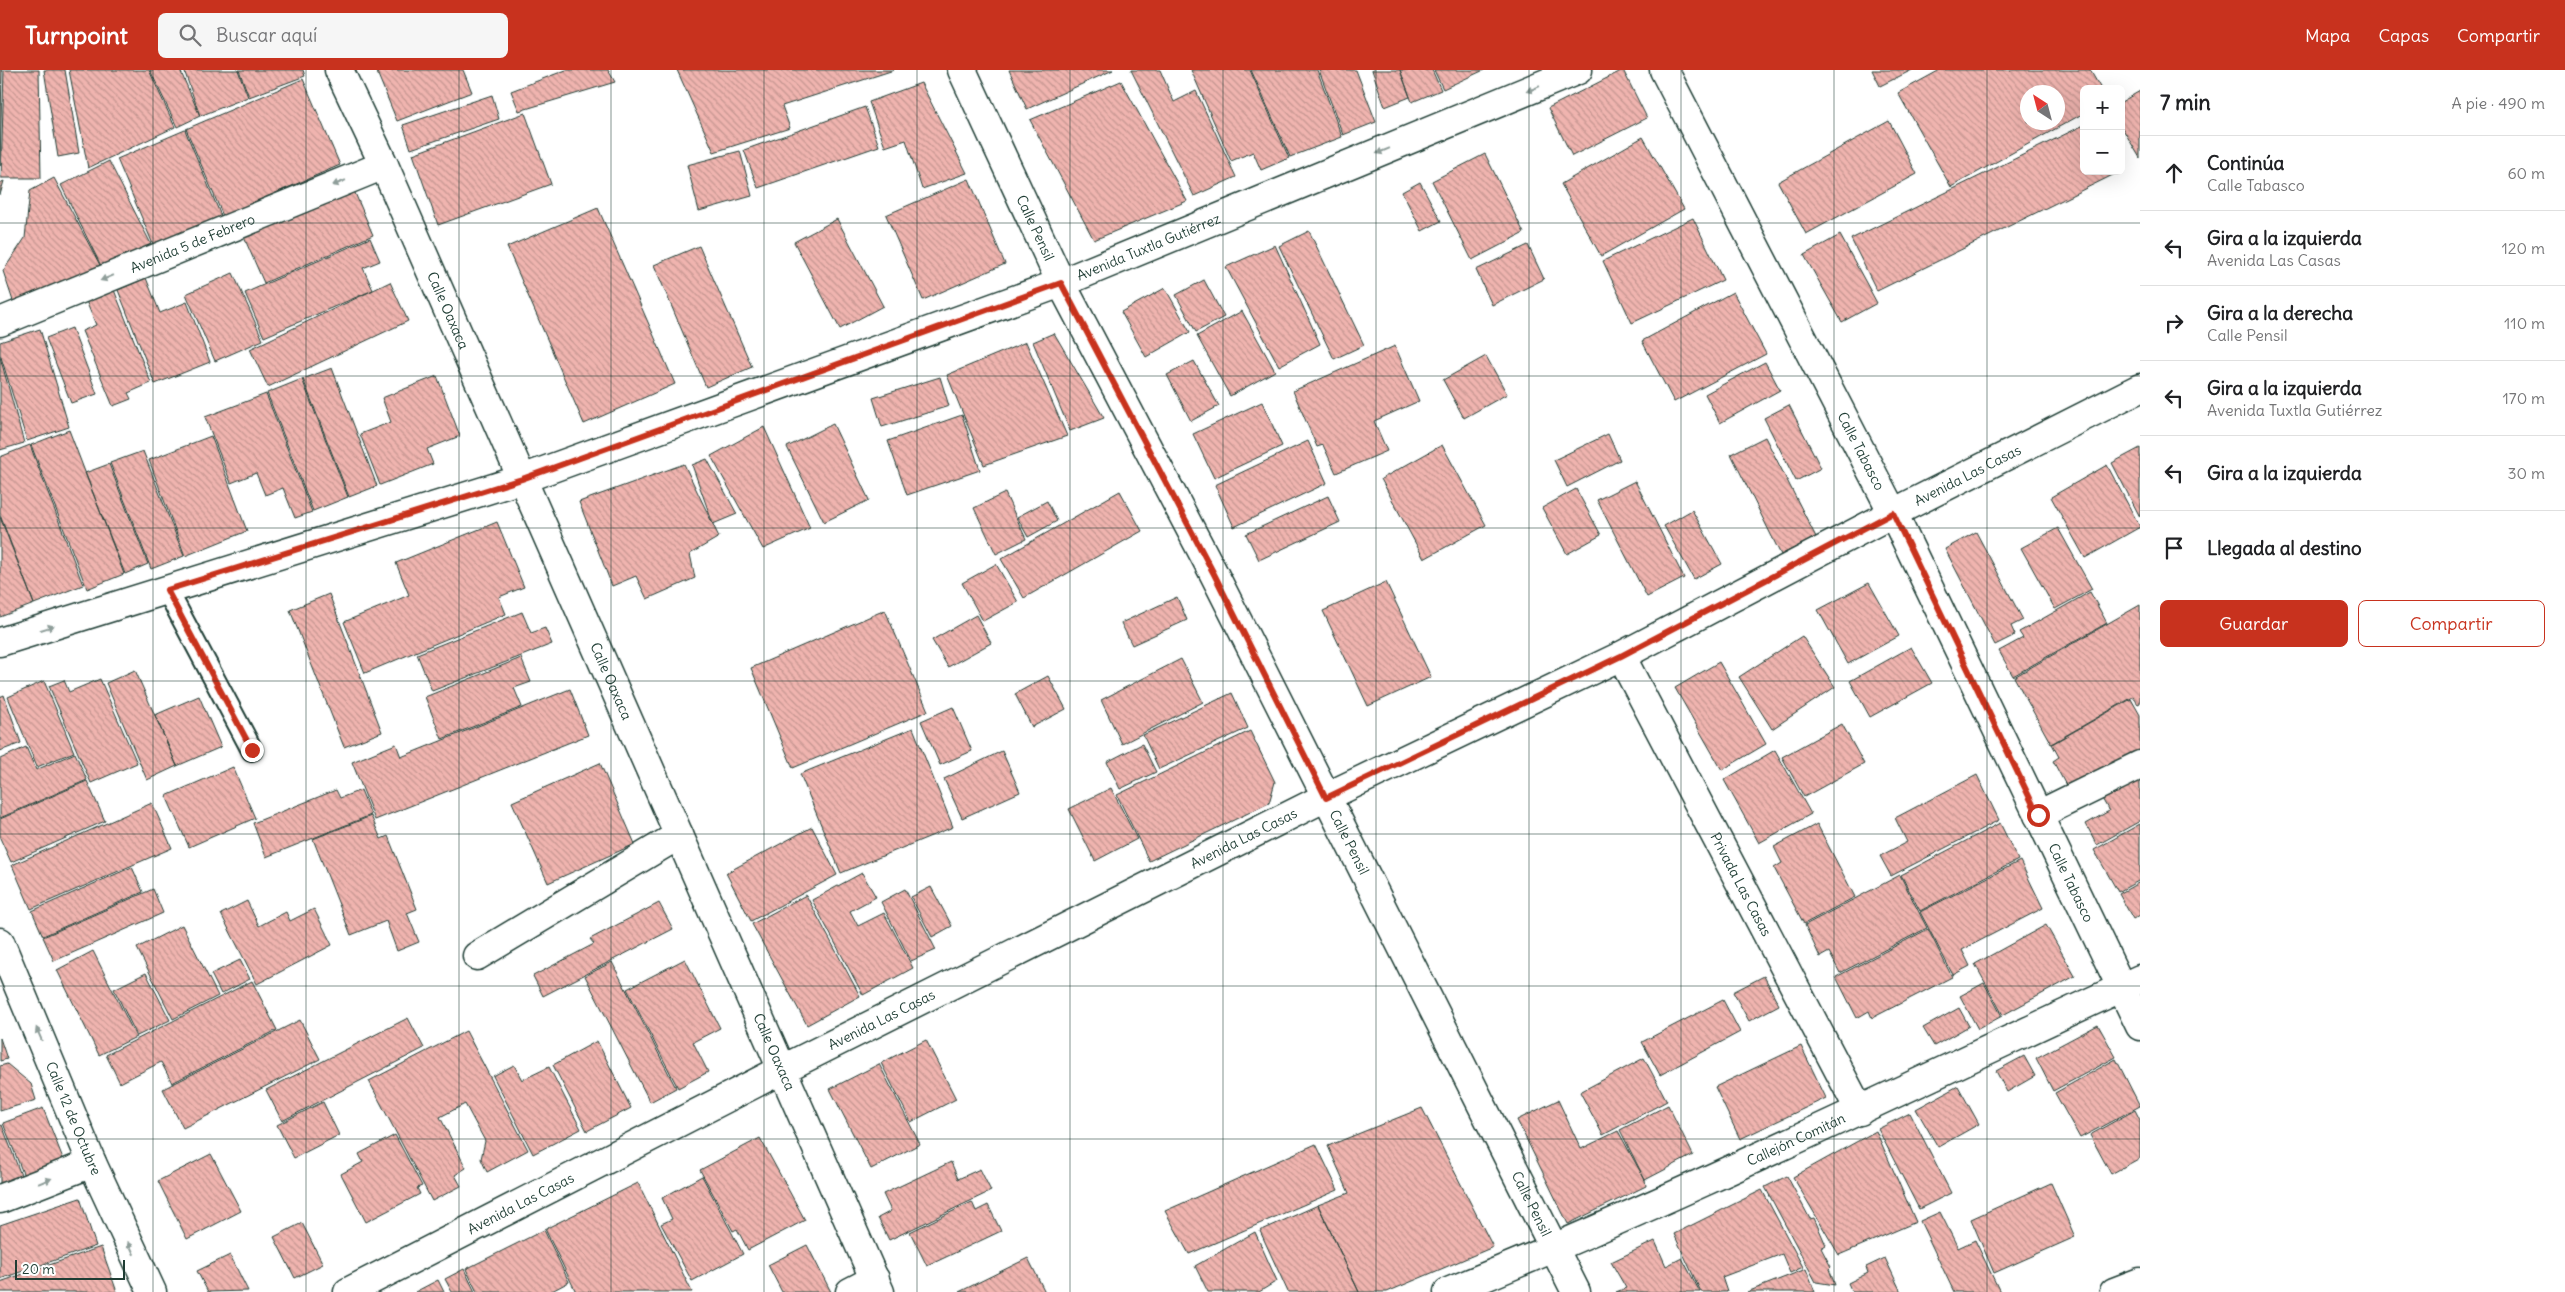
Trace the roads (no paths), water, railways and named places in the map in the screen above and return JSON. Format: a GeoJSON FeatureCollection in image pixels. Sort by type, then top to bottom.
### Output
{"type":"FeatureCollection","features":[{"type":"Feature","properties":{"kind":"street","name":"Calle Oaxaca"},"geometry":{"type":"LineString","coordinates":[[339,70],[384,165],[877,1286]]}},
{"type":"Feature","properties":{"kind":"street","name":"Calle Pensil"},"geometry":{"type":"LineString","coordinates":[[962,70],[1061,283],[1214,574],[1576,1292]]}},
{"type":"Feature","properties":{"kind":"street","name":"Avenida Tuxtla Gutiérrez"},"geometry":{"type":"LineString","coordinates":[[0,642],[522,479],[1061,283],[1578,70]]}},
{"type":"Feature","properties":{"kind":"street","name":"Calle Tabasco"},"geometry":{"type":"LineString","coordinates":[[1664,70],[1893,513],[2038,815],[2131,983],[2140,1026]]}},
{"type":"Feature","properties":{"kind":"street","name":"Avenida 5 de Febrero"},"geometry":{"type":"LineString","coordinates":[[0,322],[384,165]]}},
{"type":"Feature","properties":{"kind":"street","name":"Avenida Las Casas"},"geometry":{"type":"LineString","coordinates":[[348,1292],[783,1069],[1326,798],[1621,656],[1893,513],[2140,388]]}},
{"type":"Feature","properties":{"kind":"street","name":"Privada Las Casas"},"geometry":{"type":"LineString","coordinates":[[1621,656],[1860,1112]]}},
{"type":"Feature","properties":{"kind":"street"},"geometry":{"type":"LineString","coordinates":[[2038,815],[2140,765]]}},
{"type":"Feature","properties":{"kind":"street"},"geometry":{"type":"LineString","coordinates":[[477,956],[679,834]]}},
{"type":"Feature","properties":{"kind":"street","name":"Calle 12 de Octubre"},"geometry":{"type":"LineString","coordinates":[[0,942],[92,1163],[152,1292]]}},
{"type":"Feature","properties":{"kind":"street","name":"Callejón Comitán"},"geometry":{"type":"LineString","coordinates":[[1448,1292],[1554,1249],[1860,1112],[2131,983]]}},
{"type":"Feature","properties":{"kind":"street"},"geometry":{"type":"LineString","coordinates":[[0,1199],[92,1163]]}},
{"type":"Feature","properties":{"kind":"street"},"geometry":{"type":"LineString","coordinates":[[2114,1292],[2140,1282]]}},
{"type":"Feature","properties":{"kind":"street"},"geometry":{"type":"LineString","coordinates":[[850,1292],[877,1286]]}},
{"type":"Feature","properties":{"kind":"lane"},"geometry":{"type":"LineString","coordinates":[[167,590],[252,750]]}}]}
